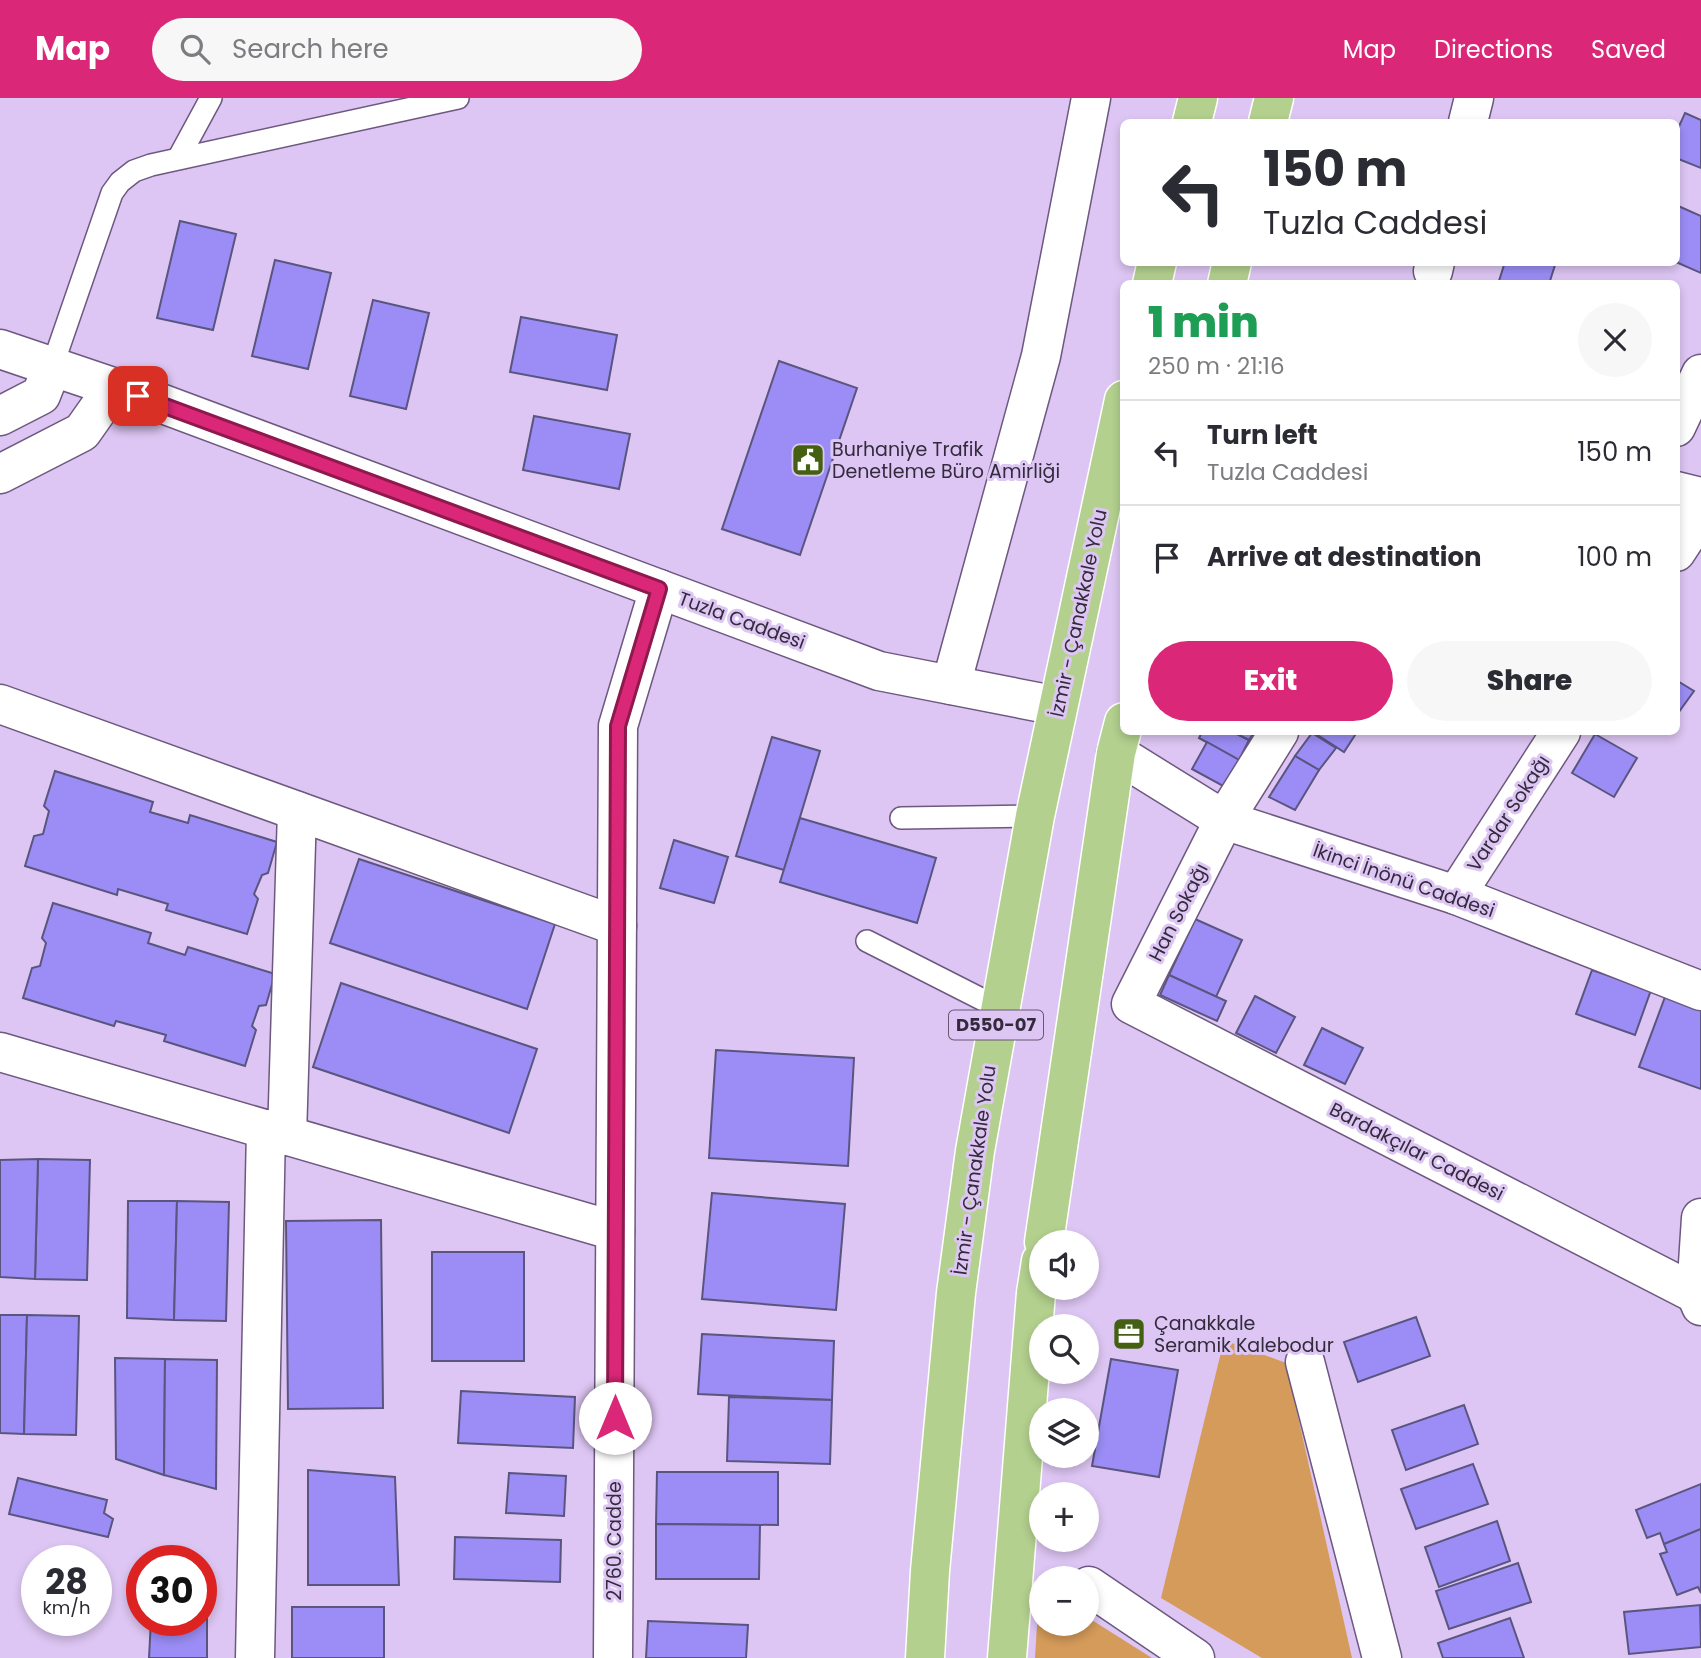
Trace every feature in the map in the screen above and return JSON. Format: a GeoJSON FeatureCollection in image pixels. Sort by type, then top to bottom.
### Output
{"type":"FeatureCollection","features":[{"type":"Feature","properties":{"kind":"highway"},"geometry":{"type":"LineString","coordinates":[[1193,119],[1198,98]]}},
{"type":"Feature","properties":{"kind":"highway"},"geometry":{"type":"LineString","coordinates":[[1269,119],[1274,98]]}},
{"type":"Feature","properties":{"kind":"highway","name":"İzmir - Çanakkale Yolu"},"geometry":{"type":"LineString","coordinates":[[925,1658],[930,1571],[956,1293],[975,1151],[1035,816],[1120,419]]}},
{"type":"Feature","properties":{"kind":"highway"},"geometry":{"type":"LineString","coordinates":[[1046,1230],[1120,738]]}},
{"type":"Feature","properties":{"kind":"highway"},"geometry":{"type":"LineString","coordinates":[[1007,1658],[1036,1300]]}},
{"type":"Feature","properties":{"kind":"street"},"geometry":{"type":"LineString","coordinates":[[951,685],[1041,356],[1091,98]]}},
{"type":"Feature","properties":{"kind":"street"},"geometry":{"type":"LineString","coordinates":[[1469,119],[1474,98]]}},
{"type":"Feature","properties":{"kind":"street","name":"Tuzla Caddesi"},"geometry":{"type":"LineString","coordinates":[[0,349],[163,404],[879,671],[1058,706]]}},
{"type":"Feature","properties":{"kind":"street"},"geometry":{"type":"LineString","coordinates":[[0,416],[41,395],[52,367]]}},
{"type":"Feature","properties":{"kind":"street"},"geometry":{"type":"LineString","coordinates":[[1680,419],[1701,374]]}},
{"type":"Feature","properties":{"kind":"street"},"geometry":{"type":"LineString","coordinates":[[0,474],[82,432],[113,388]]}},
{"type":"Feature","properties":{"kind":"street"},"geometry":{"type":"LineString","coordinates":[[1680,492],[1701,496]]}},
{"type":"Feature","properties":{"kind":"street"},"geometry":{"type":"LineString","coordinates":[[1680,546],[1701,514]]}},
{"type":"Feature","properties":{"kind":"street","name":"2760. Cadde"},"geometry":{"type":"LineString","coordinates":[[613,1658],[618,726],[659,589]]}},
{"type":"Feature","properties":{"kind":"street"},"geometry":{"type":"LineString","coordinates":[[0,704],[617,926]]}},
{"type":"Feature","properties":{"kind":"street","name":"Han Sokağı"},"geometry":{"type":"LineString","coordinates":[[1131,1004],[1224,820],[1277,735]]}},
{"type":"Feature","properties":{"kind":"street","name":"Vardar Sokağı"},"geometry":{"type":"LineString","coordinates":[[1456,895],[1559,735]]}},
{"type":"Feature","properties":{"kind":"street","name":"İkinci İnönü Caddesi"},"geometry":{"type":"LineString","coordinates":[[1120,738],[1224,820],[1456,895],[1701,991]]}},
{"type":"Feature","properties":{"kind":"street"},"geometry":{"type":"LineString","coordinates":[[256,1658],[276,1132],[297,811]]}},
{"type":"Feature","properties":{"kind":"street","name":"Bardakçılar Caddesi"},"geometry":{"type":"LineString","coordinates":[[1131,1004],[1699,1300]]}},
{"type":"Feature","properties":{"kind":"street"},"geometry":{"type":"LineString","coordinates":[[0,1052],[615,1231]]}},
{"type":"Feature","properties":{"kind":"street"},"geometry":{"type":"LineString","coordinates":[[1699,1300],[1701,1218]]}},
{"type":"Feature","properties":{"kind":"street"},"geometry":{"type":"LineString","coordinates":[[1305,1362],[1382,1658]]}},
{"type":"Feature","properties":{"kind":"street"},"geometry":{"type":"LineString","coordinates":[[1099,1594],[1182,1654]]}},
{"type":"Feature","properties":{"kind":"lane"},"geometry":{"type":"LineString","coordinates":[[179,157],[211,98]]}},
{"type":"Feature","properties":{"kind":"lane"},"geometry":{"type":"LineString","coordinates":[[52,367],[112,193],[120,182],[134,171],[179,157],[458,98]]}},
{"type":"Feature","properties":{"kind":"lane"},"geometry":{"type":"LineString","coordinates":[[901,818],[1035,816]]}},
{"type":"Feature","properties":{"kind":"lane"},"geometry":{"type":"LineString","coordinates":[[867,941],[999,1008]]}},
{"type":"Feature","properties":{"kind":"shaded area"},"geometry":{"type":"Polygon","coordinates":[[[1224,1340],[1286,1363],[1352,1658],[1262,1658],[1161,1598],[1224,1340]]]}},
{"type":"Feature","properties":{"kind":"shaded area"},"geometry":{"type":"Polygon","coordinates":[[[1099,1625],[1152,1658],[1035,1658],[1036,1636],[1099,1636],[1099,1625]]]}},
{"type":"Feature","properties":{"kind":"building"},"geometry":{"type":"Polygon","coordinates":[[[1685,113],[1701,120],[1701,168],[1680,160],[1680,124],[1685,113]]]}},
{"type":"Feature","properties":{"kind":"building"},"geometry":{"type":"Polygon","coordinates":[[[1680,207],[1701,216],[1701,273],[1680,264],[1680,207]]]}},
{"type":"Feature","properties":{"kind":"building"},"geometry":{"type":"Polygon","coordinates":[[[180,221],[236,234],[213,330],[157,318],[180,221]]]}},
{"type":"Feature","properties":{"kind":"building"},"geometry":{"type":"Polygon","coordinates":[[[275,260],[331,273],[308,369],[252,356],[275,260]]]}},
{"type":"Feature","properties":{"kind":"building"},"geometry":{"type":"Polygon","coordinates":[[[1504,266],[1555,266],[1550,280],[1499,280],[1504,266]]]}},
{"type":"Feature","properties":{"kind":"building"},"geometry":{"type":"Polygon","coordinates":[[[373,300],[429,313],[406,409],[350,396],[373,300]]]}},
{"type":"Feature","properties":{"kind":"building"},"geometry":{"type":"Polygon","coordinates":[[[521,317],[617,335],[607,390],[510,372],[521,317]]]}},
{"type":"Feature","properties":{"kind":"building"},"geometry":{"type":"Polygon","coordinates":[[[779,361],[857,388],[800,555],[722,529],[779,361]]]}},
{"type":"Feature","properties":{"kind":"building"},"geometry":{"type":"Polygon","coordinates":[[[534,416],[630,434],[619,489],[523,470],[534,416]]]}},
{"type":"Feature","properties":{"kind":"building"},"geometry":{"type":"Polygon","coordinates":[[[1680,682],[1694,691],[1680,710],[1680,682]]]}},
{"type":"Feature","properties":{"kind":"building"},"geometry":{"type":"Polygon","coordinates":[[[1200,735],[1239,735],[1249,740],[1239,760],[1199,738],[1200,735]]]}},
{"type":"Feature","properties":{"kind":"building"},"geometry":{"type":"Polygon","coordinates":[[[1239,735],[1252,735],[1249,740],[1239,735]]]}},
{"type":"Feature","properties":{"kind":"building"},"geometry":{"type":"Polygon","coordinates":[[[1311,735],[1315,735],[1336,748],[1319,770],[1295,756],[1311,735]]]}},
{"type":"Feature","properties":{"kind":"building"},"geometry":{"type":"Polygon","coordinates":[[[1318,735],[1355,735],[1344,752],[1318,735]]]}},
{"type":"Feature","properties":{"kind":"building"},"geometry":{"type":"Polygon","coordinates":[[[1594,735],[1637,758],[1614,797],[1572,773],[1594,735]]]}},
{"type":"Feature","properties":{"kind":"building"},"geometry":{"type":"Polygon","coordinates":[[[772,737],[820,751],[784,870],[736,856],[772,737]]]}},
{"type":"Feature","properties":{"kind":"building"},"geometry":{"type":"Polygon","coordinates":[[[1207,742],[1239,760],[1223,786],[1192,769],[1207,742]]]}},
{"type":"Feature","properties":{"kind":"building"},"geometry":{"type":"Polygon","coordinates":[[[1295,756],[1319,770],[1295,810],[1269,797],[1295,756]]]}},
{"type":"Feature","properties":{"kind":"building"},"geometry":{"type":"Polygon","coordinates":[[[55,771],[153,802],[150,812],[188,823],[190,815],[277,842],[268,873],[262,875],[254,894],[258,899],[247,934],[166,910],[168,904],[118,889],[117,895],[25,866],[34,836],[43,834],[49,811],[44,806],[55,771]]]}},
{"type":"Feature","properties":{"kind":"building"},"geometry":{"type":"Polygon","coordinates":[[[800,818],[936,858],[917,923],[780,882],[800,818]]]}},
{"type":"Feature","properties":{"kind":"building"},"geometry":{"type":"Polygon","coordinates":[[[674,840],[728,857],[714,903],[660,888],[674,840]]]}},
{"type":"Feature","properties":{"kind":"building"},"geometry":{"type":"Polygon","coordinates":[[[359,859],[555,924],[527,1009],[330,943],[359,859]]]}},
{"type":"Feature","properties":{"kind":"building"},"geometry":{"type":"Polygon","coordinates":[[[53,903],[151,933],[148,943],[185,955],[188,947],[275,974],[266,1005],[259,1006],[252,1026],[256,1030],[245,1066],[164,1041],[166,1035],[116,1021],[114,1026],[23,998],[32,968],[40,966],[46,943],[42,938],[53,903]]]}},
{"type":"Feature","properties":{"kind":"building"},"geometry":{"type":"Polygon","coordinates":[[[1195,919],[1242,940],[1216,997],[1169,975],[1195,919]]]}},
{"type":"Feature","properties":{"kind":"building"},"geometry":{"type":"Polygon","coordinates":[[[1592,970],[1651,990],[1635,1035],[1576,1014],[1592,970]]]}},
{"type":"Feature","properties":{"kind":"building"},"geometry":{"type":"Polygon","coordinates":[[[1169,975],[1226,1001],[1217,1021],[1160,995],[1169,975]]]}},
{"type":"Feature","properties":{"kind":"building"},"geometry":{"type":"Polygon","coordinates":[[[341,983],[537,1049],[509,1133],[313,1067],[341,983]]]}},
{"type":"Feature","properties":{"kind":"building"},"geometry":{"type":"Polygon","coordinates":[[[1255,996],[1295,1017],[1276,1053],[1236,1033],[1255,996]]]}},
{"type":"Feature","properties":{"kind":"building"},"geometry":{"type":"Polygon","coordinates":[[[1665,997],[1701,1010],[1701,1089],[1639,1067],[1665,997]]]}},
{"type":"Feature","properties":{"kind":"building"},"geometry":{"type":"Polygon","coordinates":[[[1322,1028],[1363,1048],[1345,1084],[1304,1065],[1322,1028]]]}},
{"type":"Feature","properties":{"kind":"building"},"geometry":{"type":"Polygon","coordinates":[[[716,1050],[854,1058],[848,1166],[709,1158],[716,1050]]]}},
{"type":"Feature","properties":{"kind":"building"},"geometry":{"type":"Polygon","coordinates":[[[38,1159],[90,1160],[87,1280],[35,1279],[38,1159]]]}},
{"type":"Feature","properties":{"kind":"building"},"geometry":{"type":"Polygon","coordinates":[[[38,1159],[35,1279],[0,1277],[0,1160],[38,1159]]]}},
{"type":"Feature","properties":{"kind":"building"},"geometry":{"type":"Polygon","coordinates":[[[712,1193],[845,1204],[836,1310],[702,1299],[712,1193]]]}},
{"type":"Feature","properties":{"kind":"building"},"geometry":{"type":"Polygon","coordinates":[[[128,1201],[177,1201],[174,1320],[127,1318],[128,1201]]]}},
{"type":"Feature","properties":{"kind":"building"},"geometry":{"type":"Polygon","coordinates":[[[177,1201],[229,1202],[226,1321],[174,1320],[177,1201]]]}},
{"type":"Feature","properties":{"kind":"building"},"geometry":{"type":"Polygon","coordinates":[[[381,1220],[383,1408],[288,1409],[286,1221],[381,1220]]]}},
{"type":"Feature","properties":{"kind":"building"},"geometry":{"type":"Polygon","coordinates":[[[432,1252],[524,1252],[524,1361],[432,1361],[432,1252]]]}},
{"type":"Feature","properties":{"kind":"building"},"geometry":{"type":"Polygon","coordinates":[[[0,1315],[27,1315],[24,1434],[0,1433],[0,1315]]]}},
{"type":"Feature","properties":{"kind":"building"},"geometry":{"type":"Polygon","coordinates":[[[27,1315],[79,1316],[76,1435],[24,1434],[27,1315]]]}},
{"type":"Feature","properties":{"kind":"building"},"geometry":{"type":"Polygon","coordinates":[[[1416,1317],[1430,1356],[1358,1382],[1344,1342],[1416,1317]]]}},
{"type":"Feature","properties":{"kind":"building"},"geometry":{"type":"Polygon","coordinates":[[[702,1334],[834,1341],[832,1400],[698,1394],[702,1334]]]}},
{"type":"Feature","properties":{"kind":"building"},"geometry":{"type":"Polygon","coordinates":[[[115,1358],[165,1359],[164,1475],[116,1459],[115,1358]]]}},
{"type":"Feature","properties":{"kind":"building"},"geometry":{"type":"Polygon","coordinates":[[[165,1359],[217,1360],[216,1489],[164,1475],[165,1359]]]}},
{"type":"Feature","properties":{"kind":"building"},"geometry":{"type":"Polygon","coordinates":[[[1111,1359],[1178,1370],[1159,1477],[1099,1467],[1099,1427],[1111,1359]]]}},
{"type":"Feature","properties":{"kind":"building"},"geometry":{"type":"Polygon","coordinates":[[[461,1391],[575,1397],[573,1448],[458,1443],[461,1391]]]}},
{"type":"Feature","properties":{"kind":"building"},"geometry":{"type":"Polygon","coordinates":[[[729,1397],[832,1400],[830,1464],[727,1461],[729,1397]]]}},
{"type":"Feature","properties":{"kind":"building"},"geometry":{"type":"Polygon","coordinates":[[[1464,1405],[1478,1444],[1406,1470],[1392,1430],[1464,1405]]]}},
{"type":"Feature","properties":{"kind":"building"},"geometry":{"type":"Polygon","coordinates":[[[1473,1464],[1488,1504],[1416,1529],[1401,1489],[1473,1464]]]}},
{"type":"Feature","properties":{"kind":"building"},"geometry":{"type":"Polygon","coordinates":[[[308,1470],[395,1477],[399,1585],[308,1585],[308,1470]]]}},
{"type":"Feature","properties":{"kind":"building"},"geometry":{"type":"Polygon","coordinates":[[[657,1472],[778,1472],[778,1525],[656,1524],[657,1472]]]}},
{"type":"Feature","properties":{"kind":"building"},"geometry":{"type":"Polygon","coordinates":[[[509,1473],[566,1476],[564,1516],[506,1513],[509,1473]]]}},
{"type":"Feature","properties":{"kind":"building"},"geometry":{"type":"Polygon","coordinates":[[[18,1478],[107,1500],[104,1513],[113,1519],[108,1537],[9,1514],[18,1478]]]}},
{"type":"Feature","properties":{"kind":"building"},"geometry":{"type":"Polygon","coordinates":[[[1701,1484],[1701,1529],[1664,1544],[1660,1533],[1647,1538],[1636,1510],[1701,1484]]]}},
{"type":"Feature","properties":{"kind":"building"},"geometry":{"type":"Polygon","coordinates":[[[1497,1521],[1510,1561],[1439,1587],[1425,1547],[1497,1521]]]}},
{"type":"Feature","properties":{"kind":"building"},"geometry":{"type":"Polygon","coordinates":[[[656,1524],[760,1525],[759,1579],[656,1579],[656,1524]]]}},
{"type":"Feature","properties":{"kind":"building"},"geometry":{"type":"Polygon","coordinates":[[[1701,1529],[1701,1593],[1698,1587],[1677,1595],[1660,1554],[1667,1552],[1664,1544],[1701,1529]]]}},
{"type":"Feature","properties":{"kind":"building"},"geometry":{"type":"Polygon","coordinates":[[[455,1537],[561,1540],[560,1582],[454,1579],[455,1537]]]}},
{"type":"Feature","properties":{"kind":"building"},"geometry":{"type":"Polygon","coordinates":[[[1518,1563],[1531,1602],[1449,1629],[1436,1591],[1518,1563]]]}},
{"type":"Feature","properties":{"kind":"building"},"geometry":{"type":"Polygon","coordinates":[[[1700,1605],[1701,1647],[1629,1654],[1624,1612],[1700,1605]]]}},
{"type":"Feature","properties":{"kind":"building"},"geometry":{"type":"Polygon","coordinates":[[[292,1607],[384,1607],[384,1658],[292,1658],[292,1607]]]}},
{"type":"Feature","properties":{"kind":"building"},"geometry":{"type":"Polygon","coordinates":[[[1510,1618],[1524,1658],[1443,1658],[1438,1643],[1510,1618]]]}},
{"type":"Feature","properties":{"kind":"building"},"geometry":{"type":"Polygon","coordinates":[[[648,1621],[748,1625],[746,1658],[646,1658],[648,1621]]]}},
{"type":"Feature","properties":{"kind":"building"},"geometry":{"type":"Polygon","coordinates":[[[150,1636],[207,1636],[207,1658],[149,1658],[150,1636]]]}},
{"type":"Feature","properties":{"kind":"place","name":"Burhaniye Trafik Denetleme Büro Amirliği"},"geometry":{"type":"Point","coordinates":[808,460]}},
{"type":"Feature","properties":{"kind":"place","name":"Çanakkale Seramik Kalebodur"},"geometry":{"type":"Point","coordinates":[1129,1334]}},
{"type":"Feature","properties":{"kind":"route"},"geometry":{"type":"LineString","coordinates":[[138,396],[659,589],[618,726],[615,1418]]}}]}
